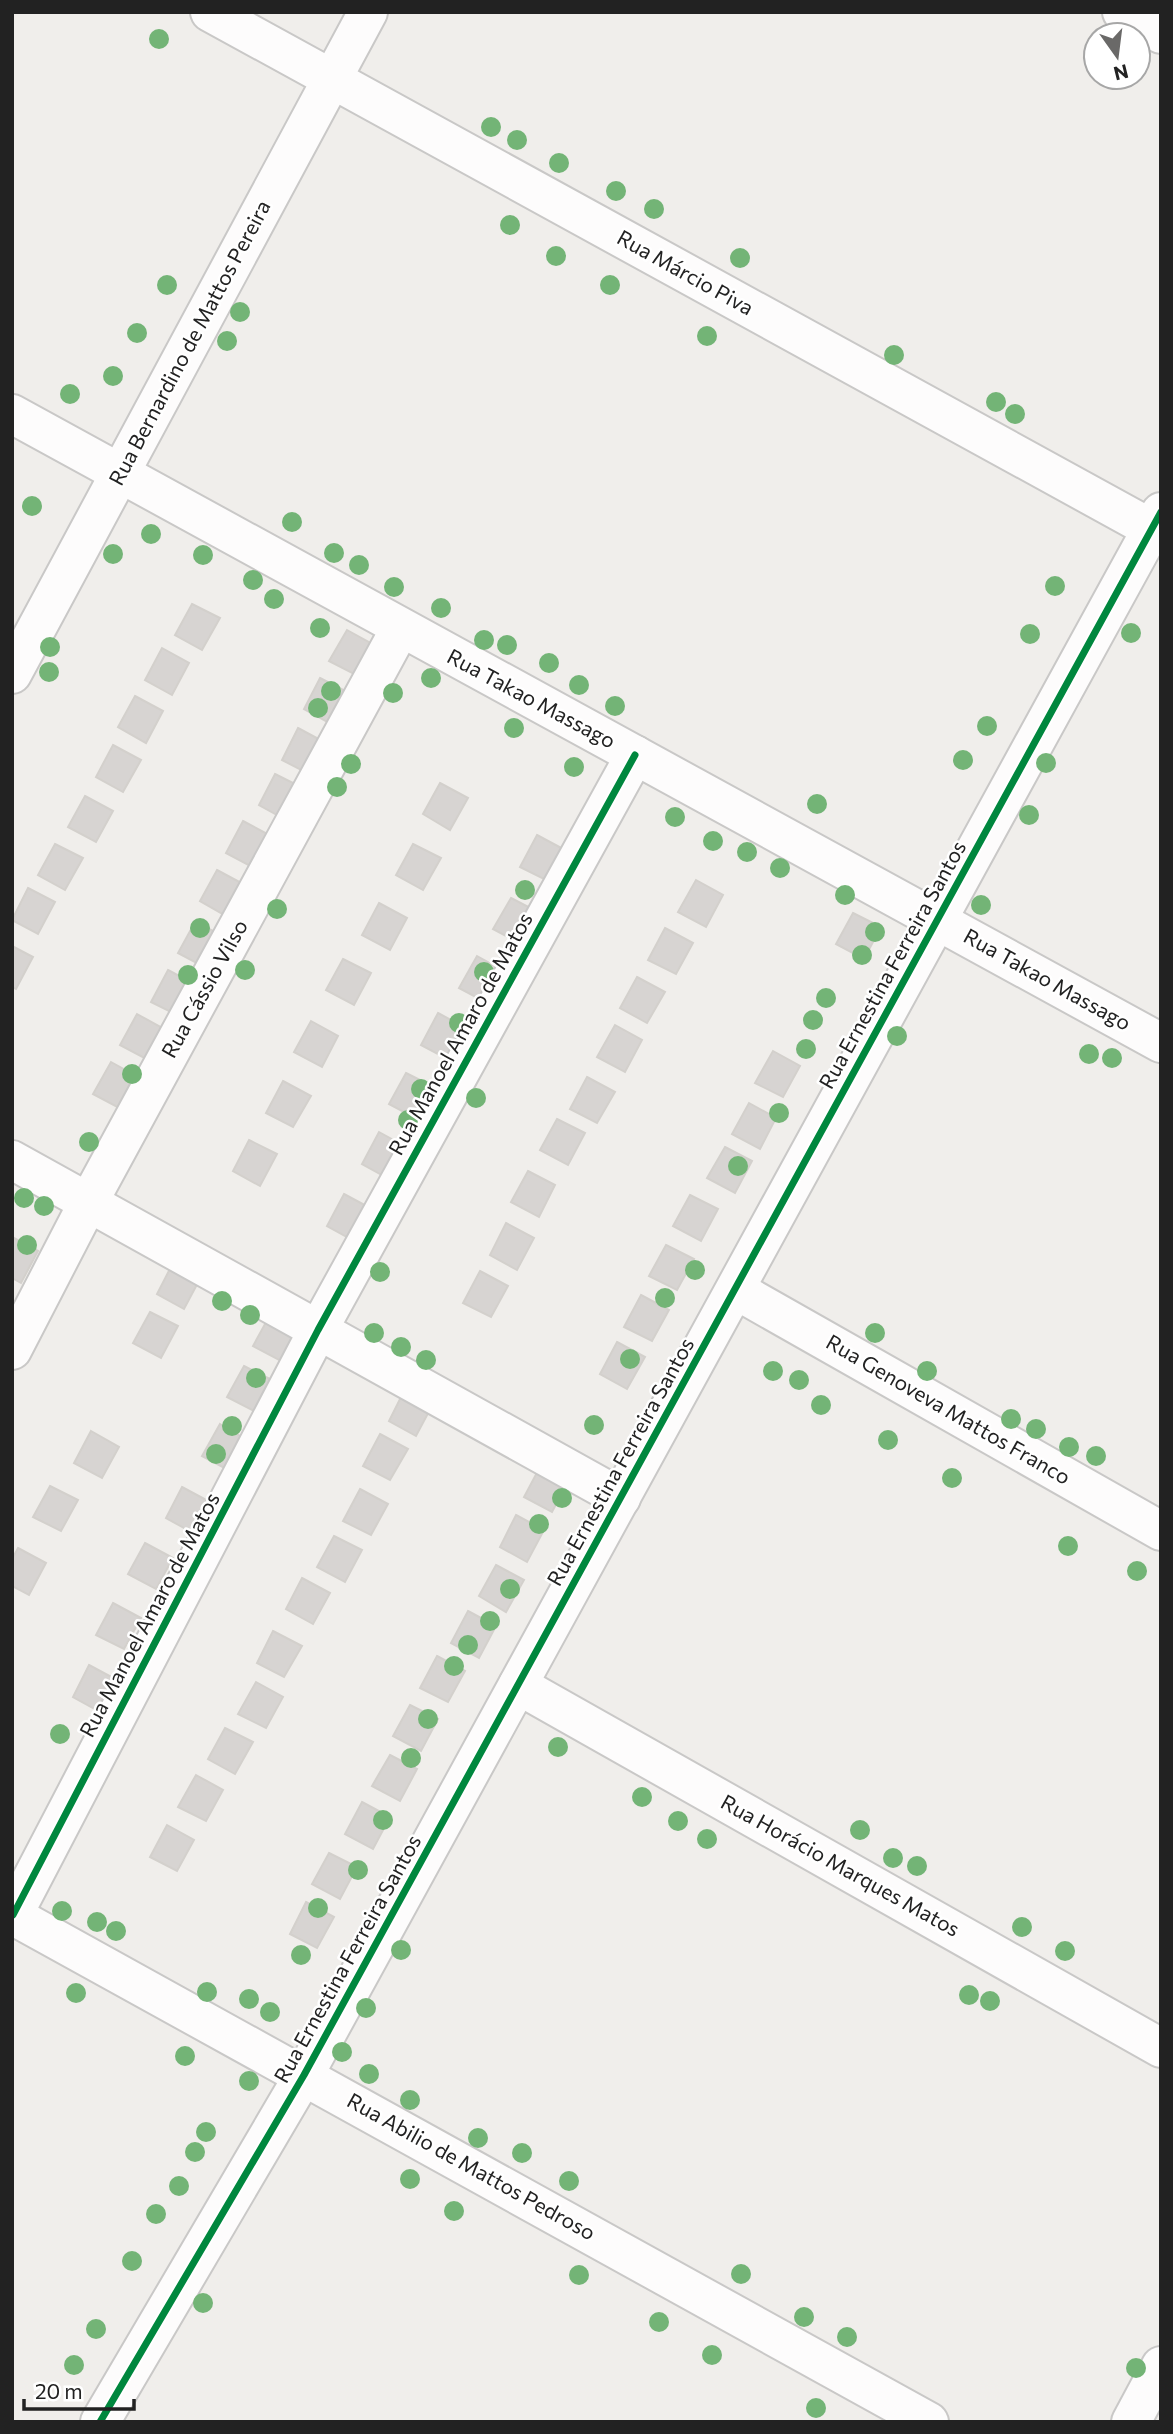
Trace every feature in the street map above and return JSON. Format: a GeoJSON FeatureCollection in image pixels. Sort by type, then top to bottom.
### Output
{"type":"FeatureCollection","features":[{"type":"Feature","properties":{"kind":"street","name":"Rua Márcio Piva"},"geometry":{"type":"LineString","coordinates":[[210,12],[1158,525]]}},
{"type":"Feature","properties":{"kind":"street","name":"Rua Bernardino de Mattos Pereira"},"geometry":{"type":"LineString","coordinates":[[12,674],[368,12]]}},
{"type":"Feature","properties":{"kind":"street"},"geometry":{"type":"LineString","coordinates":[[1122,12],[1161,34]]}},
{"type":"Feature","properties":{"kind":"street","name":"Rua Takao Massago"},"geometry":{"type":"LineString","coordinates":[[12,414],[400,629],[1161,1043]]}},
{"type":"Feature","properties":{"kind":"street","name":"Rua Ernestina Ferreira Santos"},"geometry":{"type":"LineString","coordinates":[[100,2422],[304,2075],[937,920],[1158,525]]}},
{"type":"Feature","properties":{"kind":"street","name":"Rua Cássio Vilso"},"geometry":{"type":"LineString","coordinates":[[12,1350],[88,1203],[400,629]]}},
{"type":"Feature","properties":{"kind":"street","name":"Rua Manoel Amaro de Matos"},"geometry":{"type":"LineString","coordinates":[[13,1915],[318,1330],[635,755]]}},
{"type":"Feature","properties":{"kind":"street"},"geometry":{"type":"LineString","coordinates":[[12,1160],[621,1498]]}},
{"type":"Feature","properties":{"kind":"street","name":"Rua Genoveva Mattos Franco"},"geometry":{"type":"LineString","coordinates":[[736,1290],[1161,1531]]}},
{"type":"Feature","properties":{"kind":"street","name":"Rua Horácio Marques Matos"},"geometry":{"type":"LineString","coordinates":[[518,1685],[1161,2048]]}},
{"type":"Feature","properties":{"kind":"street","name":"Rua Abilio de Mattos Pedroso"},"geometry":{"type":"LineString","coordinates":[[13,1915],[929,2422]]}},
{"type":"Feature","properties":{"kind":"street"},"geometry":{"type":"LineString","coordinates":[[1131,2422],[1161,2366]]}},
{"type":"Feature","properties":{"kind":"building"},"geometry":{"type":"Polygon","coordinates":[[[192,604],[220,618],[202,650],[175,635],[192,604]]]}},
{"type":"Feature","properties":{"kind":"building"},"geometry":{"type":"Polygon","coordinates":[[[347,630],[374,645],[358,676],[329,661],[347,630]]]}},
{"type":"Feature","properties":{"kind":"building"},"geometry":{"type":"Polygon","coordinates":[[[162,648],[189,663],[172,695],[145,680],[162,648]]]}},
{"type":"Feature","properties":{"kind":"building"},"geometry":{"type":"Polygon","coordinates":[[[320,678],[349,693],[331,724],[304,709],[320,678]]]}},
{"type":"Feature","properties":{"kind":"building"},"geometry":{"type":"Polygon","coordinates":[[[135,696],[163,711],[146,743],[118,727],[135,696]]]}},
{"type":"Feature","properties":{"kind":"building"},"geometry":{"type":"Polygon","coordinates":[[[298,728],[326,743],[309,774],[282,760],[298,728]]]}},
{"type":"Feature","properties":{"kind":"building"},"geometry":{"type":"Polygon","coordinates":[[[113,745],[141,760],[123,792],[96,777],[113,745]]]}},
{"type":"Feature","properties":{"kind":"building"},"geometry":{"type":"Polygon","coordinates":[[[275,774],[303,788],[286,820],[259,805],[275,774]]]}},
{"type":"Feature","properties":{"kind":"building"},"geometry":{"type":"Polygon","coordinates":[[[440,783],[468,798],[450,830],[423,814],[440,783]]]}},
{"type":"Feature","properties":{"kind":"building"},"geometry":{"type":"Polygon","coordinates":[[[85,796],[113,811],[96,842],[68,827],[85,796]]]}},
{"type":"Feature","properties":{"kind":"building"},"geometry":{"type":"Polygon","coordinates":[[[243,821],[271,836],[254,868],[226,853],[243,821]]]}},
{"type":"Feature","properties":{"kind":"building"},"geometry":{"type":"Polygon","coordinates":[[[537,835],[565,850],[548,881],[520,867],[537,835]]]}},
{"type":"Feature","properties":{"kind":"building"},"geometry":{"type":"Polygon","coordinates":[[[55,844],[83,858],[65,890],[38,875],[55,844]]]}},
{"type":"Feature","properties":{"kind":"building"},"geometry":{"type":"Polygon","coordinates":[[[413,844],[441,858],[423,890],[396,875],[413,844]]]}},
{"type":"Feature","properties":{"kind":"building"},"geometry":{"type":"Polygon","coordinates":[[[217,870],[245,885],[228,917],[200,901],[217,870]]]}},
{"type":"Feature","properties":{"kind":"building"},"geometry":{"type":"Polygon","coordinates":[[[696,880],[723,895],[706,927],[678,912],[696,880]]]}},
{"type":"Feature","properties":{"kind":"building"},"geometry":{"type":"Polygon","coordinates":[[[28,888],[55,902],[38,934],[12,920],[28,888]]]}},
{"type":"Feature","properties":{"kind":"building"},"geometry":{"type":"Polygon","coordinates":[[[511,898],[538,912],[521,944],[493,929],[511,898]]]}},
{"type":"Feature","properties":{"kind":"building"},"geometry":{"type":"Polygon","coordinates":[[[379,903],[407,918],[390,950],[362,935],[379,903]]]}},
{"type":"Feature","properties":{"kind":"building"},"geometry":{"type":"Polygon","coordinates":[[[853,913],[881,927],[864,959],[836,944],[853,913]]]}},
{"type":"Feature","properties":{"kind":"building"},"geometry":{"type":"Polygon","coordinates":[[[195,922],[223,936],[206,968],[178,953],[195,922]]]}},
{"type":"Feature","properties":{"kind":"building"},"geometry":{"type":"Polygon","coordinates":[[[665,928],[693,943],[676,974],[648,960],[665,928]]]}},
{"type":"Feature","properties":{"kind":"building"},"geometry":{"type":"Polygon","coordinates":[[[12,946],[33,957],[16,989],[12,987],[12,946]]]}},
{"type":"Feature","properties":{"kind":"building"},"geometry":{"type":"Polygon","coordinates":[[[477,956],[504,971],[487,1003],[459,988],[477,956]]]}},
{"type":"Feature","properties":{"kind":"building"},"geometry":{"type":"Polygon","coordinates":[[[343,959],[371,973],[354,1005],[326,990],[343,959]]]}},
{"type":"Feature","properties":{"kind":"building"},"geometry":{"type":"Polygon","coordinates":[[[168,970],[196,985],[179,1016],[151,1002],[168,970]]]}},
{"type":"Feature","properties":{"kind":"building"},"geometry":{"type":"Polygon","coordinates":[[[637,977],[665,992],[647,1023],[620,1008],[637,977]]]}},
{"type":"Feature","properties":{"kind":"building"},"geometry":{"type":"Polygon","coordinates":[[[438,1013],[466,1028],[449,1060],[421,1045],[438,1013]]]}},
{"type":"Feature","properties":{"kind":"building"},"geometry":{"type":"Polygon","coordinates":[[[137,1014],[164,1029],[148,1060],[120,1045],[137,1014]]]}},
{"type":"Feature","properties":{"kind":"building"},"geometry":{"type":"Polygon","coordinates":[[[311,1021],[338,1036],[322,1067],[294,1052],[311,1021]]]}},
{"type":"Feature","properties":{"kind":"building"},"geometry":{"type":"Polygon","coordinates":[[[615,1025],[642,1040],[625,1072],[597,1057],[615,1025]]]}},
{"type":"Feature","properties":{"kind":"building"},"geometry":{"type":"Polygon","coordinates":[[[773,1051],[800,1066],[783,1097],[755,1083],[773,1051]]]}},
{"type":"Feature","properties":{"kind":"building"},"geometry":{"type":"Polygon","coordinates":[[[111,1062],[138,1077],[121,1109],[93,1094],[111,1062]]]}},
{"type":"Feature","properties":{"kind":"building"},"geometry":{"type":"Polygon","coordinates":[[[406,1073],[434,1087],[417,1119],[389,1104],[406,1073]]]}},
{"type":"Feature","properties":{"kind":"building"},"geometry":{"type":"Polygon","coordinates":[[[587,1077],[615,1092],[597,1123],[570,1109],[587,1077]]]}},
{"type":"Feature","properties":{"kind":"building"},"geometry":{"type":"Polygon","coordinates":[[[283,1081],[311,1096],[293,1127],[266,1113],[283,1081]]]}},
{"type":"Feature","properties":{"kind":"building"},"geometry":{"type":"Polygon","coordinates":[[[749,1103],[776,1118],[760,1149],[732,1134],[749,1103]]]}},
{"type":"Feature","properties":{"kind":"building"},"geometry":{"type":"Polygon","coordinates":[[[557,1119],[585,1133],[568,1165],[540,1150],[557,1119]]]}},
{"type":"Feature","properties":{"kind":"building"},"geometry":{"type":"Polygon","coordinates":[[[379,1132],[406,1147],[389,1179],[362,1164],[379,1132]]]}},
{"type":"Feature","properties":{"kind":"building"},"geometry":{"type":"Polygon","coordinates":[[[249,1140],[277,1154],[260,1186],[233,1171],[249,1140]]]}},
{"type":"Feature","properties":{"kind":"building"},"geometry":{"type":"Polygon","coordinates":[[[725,1147],[752,1161],[735,1193],[707,1178],[725,1147]]]}},
{"type":"Feature","properties":{"kind":"building"},"geometry":{"type":"Polygon","coordinates":[[[528,1171],[555,1185],[539,1217],[511,1202],[528,1171]]]}},
{"type":"Feature","properties":{"kind":"building"},"geometry":{"type":"Polygon","coordinates":[[[344,1194],[372,1209],[354,1241],[327,1226],[344,1194]]]}},
{"type":"Feature","properties":{"kind":"building"},"geometry":{"type":"Polygon","coordinates":[[[690,1195],[718,1209],[701,1241],[673,1226],[690,1195]]]}},
{"type":"Feature","properties":{"kind":"building"},"geometry":{"type":"Polygon","coordinates":[[[506,1223],[534,1238],[517,1270],[490,1255],[506,1223]]]}},
{"type":"Feature","properties":{"kind":"building"},"geometry":{"type":"Polygon","coordinates":[[[12,1237],[38,1251],[21,1283],[12,1278],[12,1237]]]}},
{"type":"Feature","properties":{"kind":"building"},"geometry":{"type":"Polygon","coordinates":[[[666,1245],[694,1259],[677,1290],[649,1276],[666,1245]]]}},
{"type":"Feature","properties":{"kind":"building"},"geometry":{"type":"Polygon","coordinates":[[[173,1263],[201,1277],[184,1309],[157,1294],[173,1263]]]}},
{"type":"Feature","properties":{"kind":"building"},"geometry":{"type":"Polygon","coordinates":[[[480,1271],[508,1286],[491,1317],[463,1303],[480,1271]]]}},
{"type":"Feature","properties":{"kind":"building"},"geometry":{"type":"Polygon","coordinates":[[[641,1295],[669,1310],[652,1341],[624,1327],[641,1295]]]}},
{"type":"Feature","properties":{"kind":"building"},"geometry":{"type":"Polygon","coordinates":[[[150,1312],[178,1326],[161,1358],[133,1343],[150,1312]]]}},
{"type":"Feature","properties":{"kind":"building"},"geometry":{"type":"Polygon","coordinates":[[[270,1315],[297,1330],[281,1361],[253,1346],[270,1315]]]}},
{"type":"Feature","properties":{"kind":"building"},"geometry":{"type":"Polygon","coordinates":[[[617,1342],[645,1357],[627,1389],[600,1374],[617,1342]]]}},
{"type":"Feature","properties":{"kind":"building"},"geometry":{"type":"Polygon","coordinates":[[[244,1366],[272,1380],[254,1411],[227,1397],[244,1366]]]}},
{"type":"Feature","properties":{"kind":"building"},"geometry":{"type":"Polygon","coordinates":[[[405,1389],[433,1404],[416,1436],[389,1421],[405,1389]]]}},
{"type":"Feature","properties":{"kind":"building"},"geometry":{"type":"Polygon","coordinates":[[[220,1424],[247,1440],[230,1471],[202,1456],[220,1424]]]}},
{"type":"Feature","properties":{"kind":"building"},"geometry":{"type":"Polygon","coordinates":[[[91,1431],[119,1447],[102,1478],[74,1463],[91,1431]]]}},
{"type":"Feature","properties":{"kind":"building"},"geometry":{"type":"Polygon","coordinates":[[[380,1434],[408,1449],[390,1480],[363,1466],[380,1434]]]}},
{"type":"Feature","properties":{"kind":"building"},"geometry":{"type":"Polygon","coordinates":[[[541,1465],[569,1480],[552,1512],[524,1497],[541,1465]]]}},
{"type":"Feature","properties":{"kind":"building"},"geometry":{"type":"Polygon","coordinates":[[[50,1486],[78,1500],[61,1531],[33,1517],[50,1486]]]}},
{"type":"Feature","properties":{"kind":"building"},"geometry":{"type":"Polygon","coordinates":[[[182,1487],[210,1502],[193,1533],[166,1518],[182,1487]]]}},
{"type":"Feature","properties":{"kind":"building"},"geometry":{"type":"Polygon","coordinates":[[[360,1489],[388,1504],[371,1535],[343,1521],[360,1489]]]}},
{"type":"Feature","properties":{"kind":"building"},"geometry":{"type":"Polygon","coordinates":[[[516,1515],[544,1530],[527,1562],[500,1547],[516,1515]]]}},
{"type":"Feature","properties":{"kind":"building"},"geometry":{"type":"Polygon","coordinates":[[[334,1536],[362,1550],[345,1582],[317,1567],[334,1536]]]}},
{"type":"Feature","properties":{"kind":"building"},"geometry":{"type":"Polygon","coordinates":[[[145,1543],[173,1558],[156,1589],[128,1574],[145,1543]]]}},
{"type":"Feature","properties":{"kind":"building"},"geometry":{"type":"Polygon","coordinates":[[[18,1548],[46,1563],[29,1595],[12,1586],[12,1559],[18,1548]]]}},
{"type":"Feature","properties":{"kind":"building"},"geometry":{"type":"Polygon","coordinates":[[[496,1565],[524,1580],[506,1612],[479,1596],[496,1565]]]}},
{"type":"Feature","properties":{"kind":"building"},"geometry":{"type":"Polygon","coordinates":[[[302,1578],[330,1593],[313,1624],[286,1609],[302,1578]]]}},
{"type":"Feature","properties":{"kind":"building"},"geometry":{"type":"Polygon","coordinates":[[[113,1603],[141,1618],[124,1649],[96,1635],[113,1603]]]}},
{"type":"Feature","properties":{"kind":"building"},"geometry":{"type":"Polygon","coordinates":[[[468,1611],[496,1626],[479,1658],[451,1643],[468,1611]]]}},
{"type":"Feature","properties":{"kind":"building"},"geometry":{"type":"Polygon","coordinates":[[[273,1631],[302,1646],[284,1677],[257,1663],[273,1631]]]}},
{"type":"Feature","properties":{"kind":"building"},"geometry":{"type":"Polygon","coordinates":[[[437,1656],[465,1671],[448,1702],[420,1688],[437,1656]]]}},
{"type":"Feature","properties":{"kind":"building"},"geometry":{"type":"Polygon","coordinates":[[[89,1665],[117,1680],[100,1712],[73,1697],[89,1665]]]}},
{"type":"Feature","properties":{"kind":"building"},"geometry":{"type":"Polygon","coordinates":[[[256,1682],[283,1697],[266,1728],[238,1714],[256,1682]]]}},
{"type":"Feature","properties":{"kind":"building"},"geometry":{"type":"Polygon","coordinates":[[[410,1705],[438,1719],[421,1751],[393,1736],[410,1705]]]}},
{"type":"Feature","properties":{"kind":"building"},"geometry":{"type":"Polygon","coordinates":[[[225,1728],[253,1742],[235,1774],[208,1759],[225,1728]]]}},
{"type":"Feature","properties":{"kind":"building"},"geometry":{"type":"Polygon","coordinates":[[[390,1755],[417,1769],[400,1801],[372,1786],[390,1755]]]}},
{"type":"Feature","properties":{"kind":"building"},"geometry":{"type":"Polygon","coordinates":[[[196,1775],[223,1790],[206,1821],[178,1807],[196,1775]]]}},
{"type":"Feature","properties":{"kind":"building"},"geometry":{"type":"Polygon","coordinates":[[[362,1802],[390,1817],[373,1849],[345,1834],[362,1802]]]}},
{"type":"Feature","properties":{"kind":"building"},"geometry":{"type":"Polygon","coordinates":[[[167,1825],[194,1840],[177,1871],[150,1857],[167,1825]]]}},
{"type":"Feature","properties":{"kind":"building"},"geometry":{"type":"Polygon","coordinates":[[[329,1853],[357,1867],[340,1899],[312,1884],[329,1853]]]}},
{"type":"Feature","properties":{"kind":"building"},"geometry":{"type":"Polygon","coordinates":[[[306,1902],[334,1917],[317,1948],[290,1934],[306,1902]]]}},
{"type":"Feature","properties":{"kind":"cycle path"},"geometry":{"type":"LineString","coordinates":[[100,2422],[304,2075],[1161,512]]}},
{"type":"Feature","properties":{"kind":"cycle path"},"geometry":{"type":"LineString","coordinates":[[13,1915],[318,1330],[635,755]]}}]}
